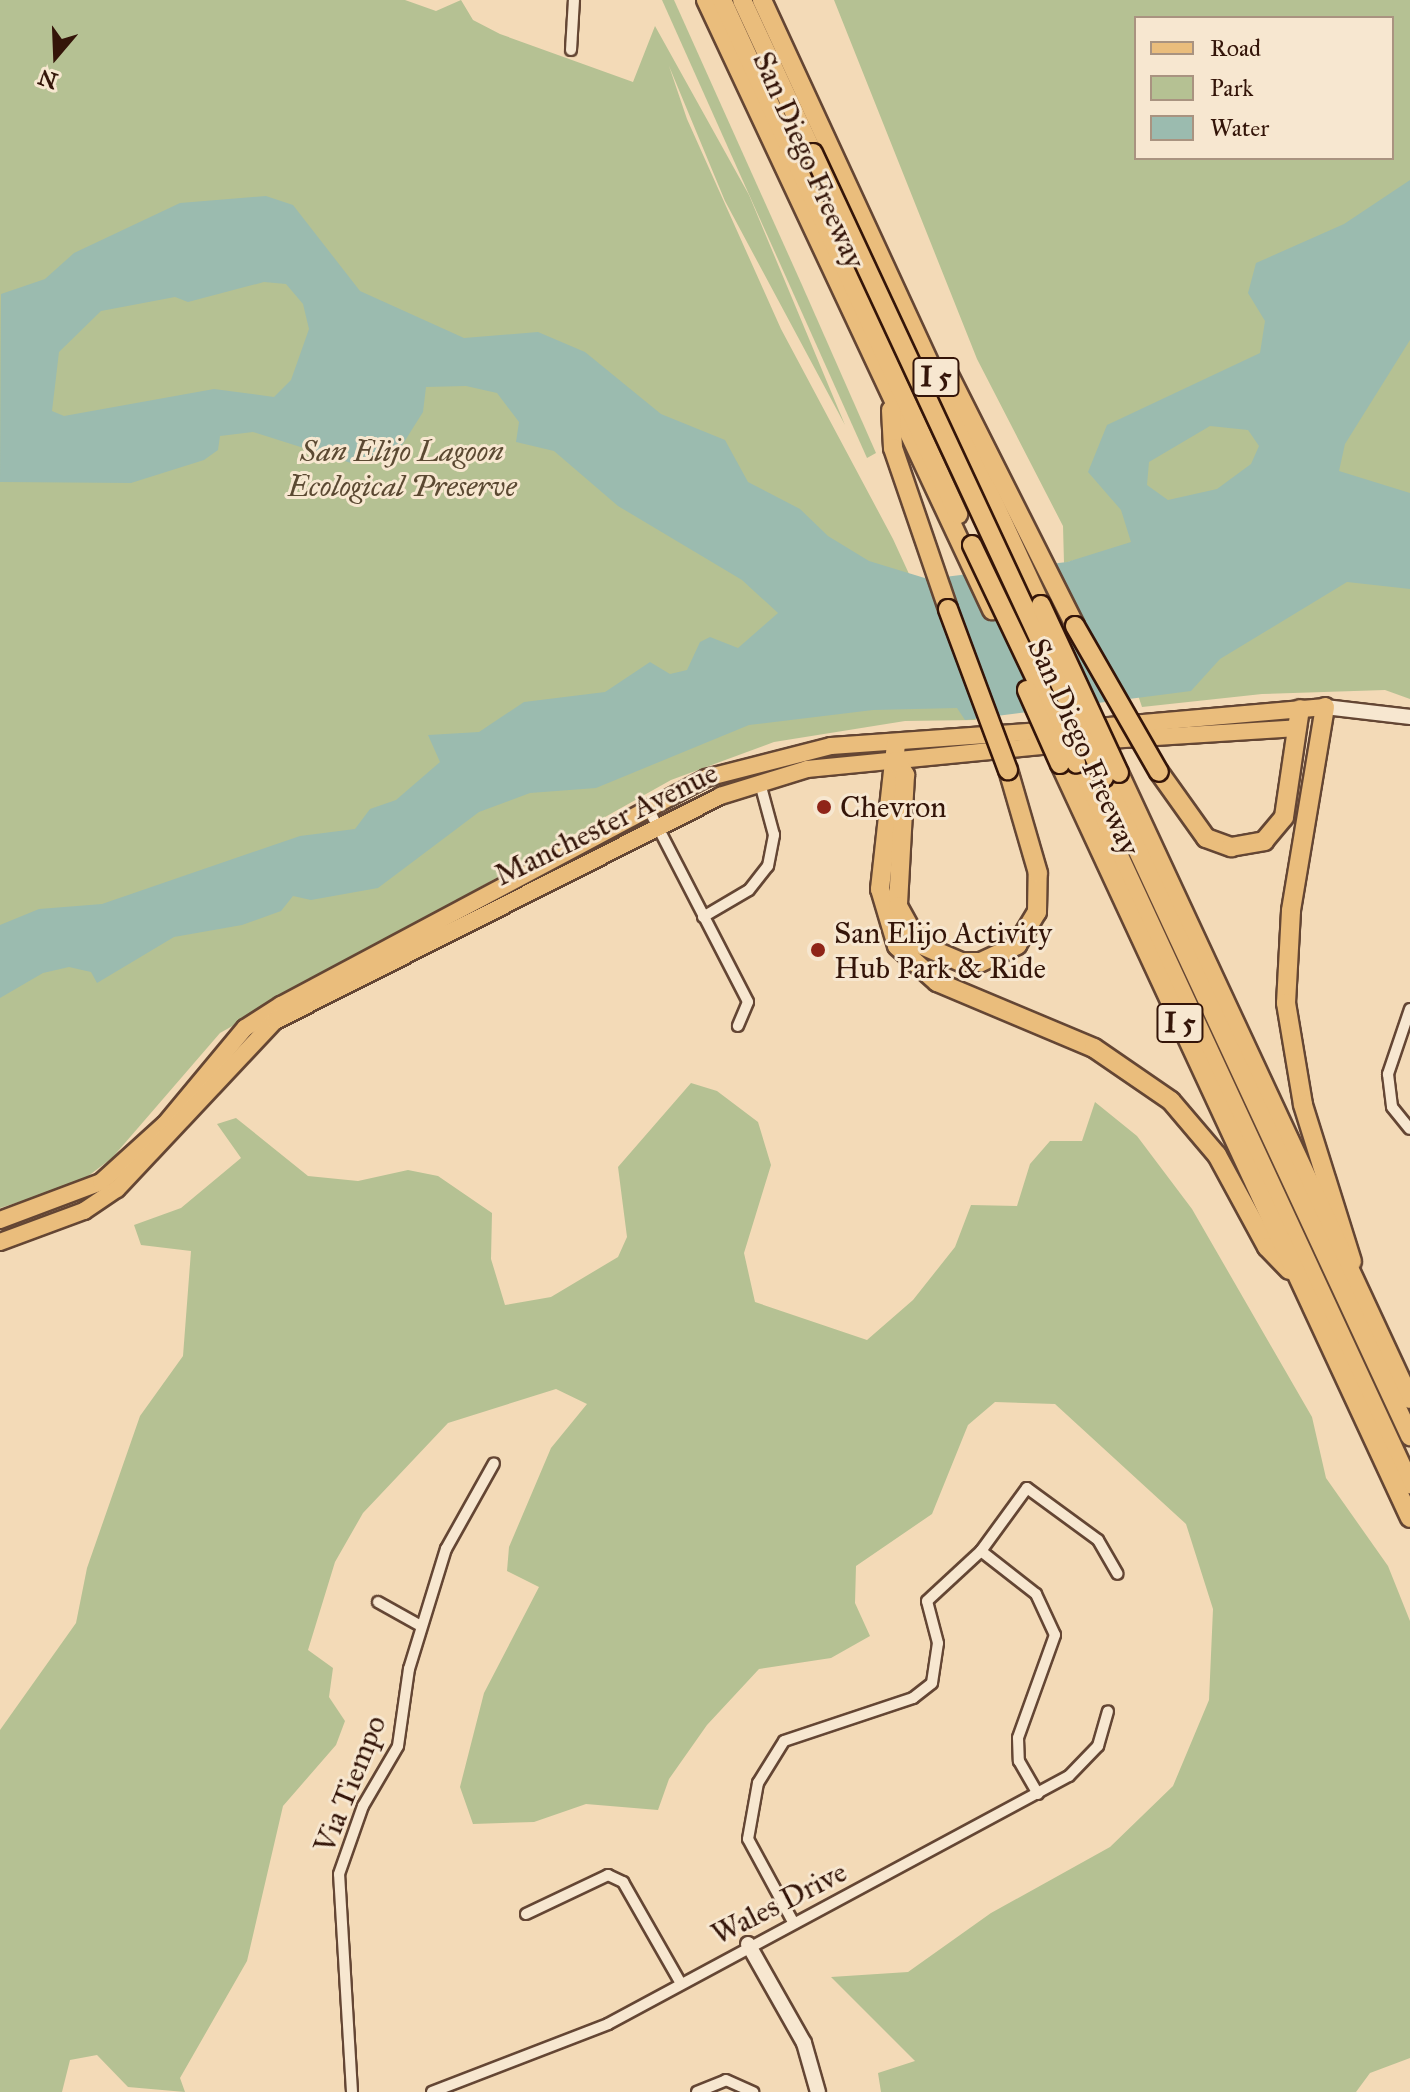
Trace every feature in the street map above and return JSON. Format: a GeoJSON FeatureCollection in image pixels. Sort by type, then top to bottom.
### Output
{"type":"FeatureCollection","features":[{"type":"Feature","properties":{"kind":"highway","name":"San Diego Freeway"},"geometry":{"type":"LineString","coordinates":[[706,0],[891,403],[966,546],[1068,763],[1300,1282],[1410,1518]]}},
{"type":"Feature","properties":{"kind":"highway"},"geometry":{"type":"LineString","coordinates":[[722,0],[966,546]]}},
{"type":"Feature","properties":{"kind":"highway"},"geometry":{"type":"LineString","coordinates":[[742,0],[1112,776],[1410,1436]]}},
{"type":"Feature","properties":{"kind":"highway","name":"San Diego Freeway"},"geometry":{"type":"LineString","coordinates":[[762,0],[832,149],[1112,776],[1410,1399]]}},
{"type":"Feature","properties":{"kind":"highway"},"geometry":{"type":"LineString","coordinates":[[832,149],[1032,541],[1159,772],[1201,834],[1245,847],[1264,841],[1284,817],[1299,718]]}},
{"type":"Feature","properties":{"kind":"highway"},"geometry":{"type":"LineString","coordinates":[[891,403],[893,448],[1008,770],[1038,873],[1037,912],[1017,945],[981,962],[961,962],[919,944],[898,906],[905,775],[896,753]]}},
{"type":"Feature","properties":{"kind":"highway"},"geometry":{"type":"LineString","coordinates":[[1332,710],[1324,727],[1291,911],[1286,1003],[1303,1105],[1351,1239],[1353,1276]]}},
{"type":"Feature","properties":{"kind":"highway"},"geometry":{"type":"LineString","coordinates":[[896,753],[888,778],[880,889],[897,946],[937,982],[1094,1048],[1171,1101],[1217,1155],[1267,1247],[1300,1282]]}},
{"type":"Feature","properties":{"kind":"highway"},"geometry":{"type":"LineString","coordinates":[[1068,763],[1410,1484]]}},
{"type":"Feature","properties":{"kind":"main road","name":"Manchester Avenue"},"geometry":{"type":"LineString","coordinates":[[0,1220],[101,1182],[165,1124],[245,1028],[281,1005],[706,778],[786,753],[896,753],[1299,718],[1332,710]]}},
{"type":"Feature","properties":{"kind":"main road","name":"Manchester Avenue"},"geometry":{"type":"LineString","coordinates":[[0,1242],[70,1217],[117,1189],[275,1021],[658,829],[760,783],[807,769],[896,753]]}},
{"type":"Feature","properties":{"kind":"street"},"geometry":{"type":"LineString","coordinates":[[571,50],[574,0]]}},
{"type":"Feature","properties":{"kind":"street","name":"Manchester Avenue"},"geometry":{"type":"LineString","coordinates":[[1332,710],[1410,717]]}},
{"type":"Feature","properties":{"kind":"street","name":"Manchester Avenue"},"geometry":{"type":"LineString","coordinates":[[1299,718],[1324,727]]}},
{"type":"Feature","properties":{"kind":"street"},"geometry":{"type":"LineString","coordinates":[[703,917],[749,890],[768,866],[774,835],[760,783]]}},
{"type":"Feature","properties":{"kind":"street"},"geometry":{"type":"LineString","coordinates":[[648,808],[748,1002],[738,1026]]}},
{"type":"Feature","properties":{"kind":"street"},"geometry":{"type":"LineString","coordinates":[[1410,1009],[1388,1096],[1410,1129]]}},
{"type":"Feature","properties":{"kind":"street","name":"Via Tiempo"},"geometry":{"type":"LineString","coordinates":[[352,2092],[339,1874],[363,1806],[398,1746],[421,1626],[446,1549],[494,1463]]}},
{"type":"Feature","properties":{"kind":"street"},"geometry":{"type":"LineString","coordinates":[[792,1920],[748,1839],[758,1783],[784,1741],[804,1729],[913,1698],[932,1683],[938,1643],[927,1601],[981,1551],[1027,1488],[1098,1540],[1118,1574]]}},
{"type":"Feature","properties":{"kind":"street"},"geometry":{"type":"LineString","coordinates":[[981,1551],[1036,1594],[1055,1635],[1018,1738],[1019,1761],[1038,1794]]}},
{"type":"Feature","properties":{"kind":"street"},"geometry":{"type":"LineString","coordinates":[[378,1602],[421,1626]]}},
{"type":"Feature","properties":{"kind":"street","name":"Wales Drive"},"geometry":{"type":"LineString","coordinates":[[432,2092],[472,2080],[595,2030],[792,1920],[828,1910],[923,1849],[1038,1794],[1090,1757],[1108,1711]]}},
{"type":"Feature","properties":{"kind":"street"},"geometry":{"type":"LineString","coordinates":[[526,1914],[608,1875],[623,1882],[680,1982]]}},
{"type":"Feature","properties":{"kind":"street"},"geometry":{"type":"LineString","coordinates":[[748,1944],[804,2043],[818,2092]]}},
{"type":"Feature","properties":{"kind":"street"},"geometry":{"type":"LineString","coordinates":[[472,2080],[476,2092]]}},
{"type":"Feature","properties":{"kind":"street"},"geometry":{"type":"LineString","coordinates":[[697,2092],[726,2080],[753,2092]]}},
{"type":"Feature","properties":{"kind":"green space","name":"San Elijo Lagoon Ecological Preserve"},"geometry":{"type":"Polygon","coordinates":[[[0,0],[405,0],[436,11],[461,0],[473,20],[500,34],[633,82],[655,26],[749,195],[845,425],[725,201],[669,66],[687,119],[781,329],[893,539],[976,720],[905,721],[774,742],[671,780],[220,1033],[112,1158],[79,1183],[0,1208],[0,0]]]}},
{"type":"Feature","properties":{"kind":"green space"},"geometry":{"type":"Polygon","coordinates":[[[662,0],[674,0],[802,285],[876,453],[867,458],[662,0]]]}},
{"type":"Feature","properties":{"kind":"green space"},"geometry":{"type":"Polygon","coordinates":[[[834,0],[1410,0],[1410,699],[1385,690],[1262,694],[1142,707],[1091,556],[1064,563],[1063,526],[977,359],[834,0]]]}},
{"type":"Feature","properties":{"kind":"green space"},"geometry":{"type":"Polygon","coordinates":[[[691,1083],[717,1091],[758,1122],[771,1165],[744,1253],[755,1302],[867,1340],[913,1300],[955,1247],[971,1205],[1017,1206],[1030,1164],[1050,1141],[1082,1141],[1095,1102],[1137,1136],[1192,1209],[1312,1417],[1326,1478],[1388,1566],[1410,1621],[1410,2058],[1370,2073],[1356,2092],[881,2092],[878,2073],[915,2061],[831,1977],[908,1972],[991,1913],[1110,1847],[1173,1786],[1209,1700],[1213,1609],[1186,1524],[1055,1404],[995,1402],[968,1425],[932,1514],[856,1566],[855,1603],[870,1636],[831,1658],[759,1669],[707,1725],[669,1779],[658,1810],[586,1804],[534,1822],[473,1824],[460,1787],[484,1693],[539,1587],[507,1571],[509,1547],[551,1448],[587,1404],[556,1389],[448,1423],[363,1513],[335,1562],[308,1650],[333,1668],[329,1697],[345,1721],[336,1745],[283,1806],[247,1961],[180,2078],[185,2092],[128,2087],[97,2055],[70,2060],[62,2092],[0,2092],[0,1730],[76,1623],[87,1568],[140,1416],[183,1356],[191,1251],[141,1245],[134,1225],[181,1208],[241,1158],[217,1124],[236,1118],[308,1176],[358,1181],[408,1170],[438,1176],[492,1213],[491,1259],[505,1305],[551,1297],[618,1257],[627,1237],[618,1167],[691,1083]]]}},
{"type":"Feature","properties":{"kind":"water"},"geometry":{"type":"Polygon","coordinates":[[[1410,180],[1410,340],[1345,444],[1339,471],[1410,493],[1410,589],[1347,582],[1220,659],[1191,691],[965,720],[957,708],[873,710],[749,725],[596,788],[530,793],[479,812],[378,888],[311,900],[293,896],[281,911],[242,925],[174,937],[97,983],[91,972],[69,967],[43,973],[0,998],[0,925],[39,909],[102,904],[300,836],[355,829],[370,809],[396,800],[440,762],[428,735],[479,732],[524,702],[605,692],[650,662],[670,674],[687,670],[700,642],[710,637],[738,648],[778,613],[742,580],[618,506],[554,451],[516,442],[519,422],[497,393],[466,386],[426,387],[423,412],[401,447],[376,460],[351,463],[253,432],[220,436],[218,450],[204,460],[131,483],[0,482],[1,294],[45,279],[74,253],[180,203],[266,196],[293,205],[360,291],[464,338],[538,332],[585,352],[661,414],[725,440],[748,482],[800,509],[828,536],[869,561],[928,579],[1067,562],[1131,542],[1121,510],[1088,472],[1107,425],[1260,353],[1265,321],[1248,293],[1256,263],[1344,224],[1410,180]],[[264,282],[188,302],[175,297],[101,311],[59,352],[52,411],[64,416],[214,389],[274,397],[291,380],[309,329],[303,304],[286,284],[264,282]],[[1210,426],[1149,462],[1147,485],[1168,500],[1217,489],[1251,464],[1259,446],[1248,430],[1210,426]]]}},
{"type":"Feature","properties":{"kind":"place","name":"Chevron"},"geometry":{"type":"Point","coordinates":[824,807]}},
{"type":"Feature","properties":{"kind":"place","name":"San Elijo Activity Hub Park & Ride"},"geometry":{"type":"Point","coordinates":[818,950]}}]}
